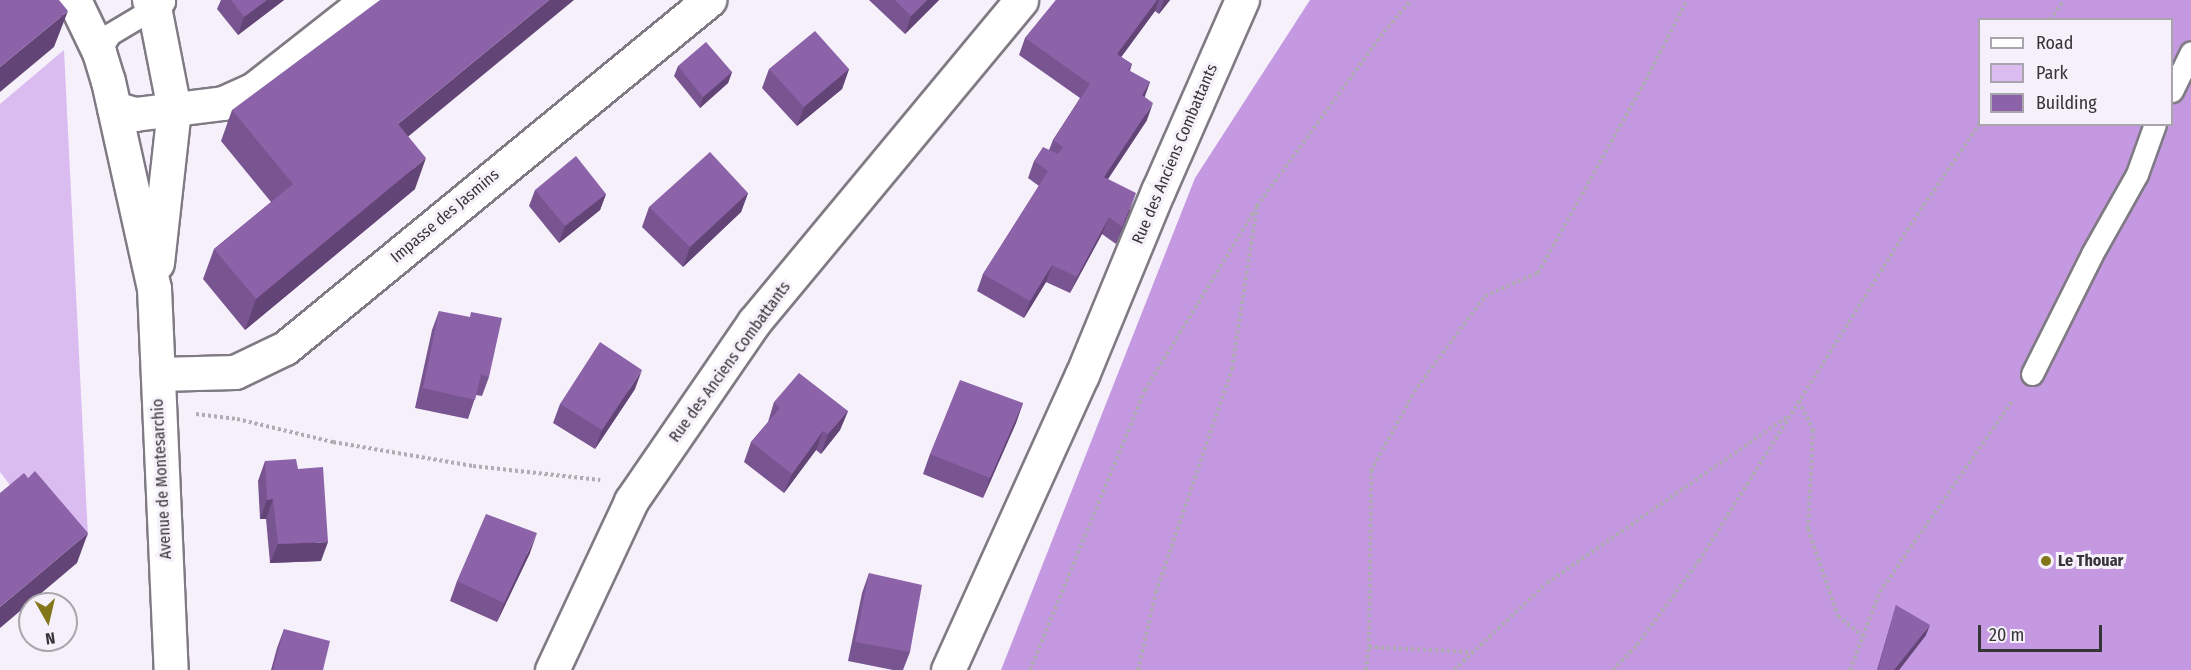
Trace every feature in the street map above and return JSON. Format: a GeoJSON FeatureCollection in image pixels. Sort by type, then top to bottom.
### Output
{"type":"FeatureCollection","features":[{"type":"Feature","properties":{"kind":"street","name":"Avenue de Montesarchio"},"geometry":{"type":"LineString","coordinates":[[74,0],[99,52],[114,108],[154,288]]}},
{"type":"Feature","properties":{"kind":"street"},"geometry":{"type":"LineString","coordinates":[[114,108],[135,114],[223,103],[254,89],[367,0]]}},
{"type":"Feature","properties":{"kind":"street","name":"Impasse des Jasmins"},"geometry":{"type":"LineString","coordinates":[[158,374],[235,372],[285,348],[709,0]]}},
{"type":"Feature","properties":{"kind":"street","name":"Rue des Anciens Combattants"},"geometry":{"type":"LineString","coordinates":[[552,670],[631,501],[748,332],[1021,0]]}},
{"type":"Feature","properties":{"kind":"street","name":"Rue des Anciens Combattants"},"geometry":{"type":"LineString","coordinates":[[948,670],[1082,375],[1158,190],[1242,0]]}},
{"type":"Feature","properties":{"kind":"street","name":"Avenue de Montesarchio"},"geometry":{"type":"LineString","coordinates":[[157,2],[174,109],[154,288],[171,670]]}},
{"type":"Feature","properties":{"kind":"lane"},"geometry":{"type":"LineString","coordinates":[[99,52],[110,34],[157,2]]}},
{"type":"Feature","properties":{"kind":"lane"},"geometry":{"type":"LineString","coordinates":[[2173,88],[2191,52]]}},
{"type":"Feature","properties":{"kind":"lane"},"geometry":{"type":"LineString","coordinates":[[2032,374],[2092,254],[2137,174],[2154,126]]}},
{"type":"Feature","properties":{"kind":"path"},"geometry":{"type":"LineString","coordinates":[[1030,670],[1145,390],[1257,206],[1384,33],[1411,0]]}},
{"type":"Feature","properties":{"kind":"path"},"geometry":{"type":"LineString","coordinates":[[1366,670],[1369,647],[1371,471],[1414,392],[1485,296],[1538,273],[1646,80],[1687,0]]}},
{"type":"Feature","properties":{"kind":"path"},"geometry":{"type":"LineString","coordinates":[[2051,18],[2064,0]]}},
{"type":"Feature","properties":{"kind":"path"},"geometry":{"type":"LineString","coordinates":[[1613,670],[1637,645],[1699,561],[1900,240],[1978,126]]}},
{"type":"Feature","properties":{"kind":"path"},"geometry":{"type":"LineString","coordinates":[[1138,670],[1156,592],[1232,369],[1257,206]]}},
{"type":"Feature","properties":{"kind":"path"},"geometry":{"type":"LineString","coordinates":[[1851,670],[1880,592],[1989,430],[2032,374]]}},
{"type":"Feature","properties":{"kind":"path"},"geometry":{"type":"LineString","coordinates":[[1799,401],[1813,430],[1808,529],[1838,616],[1863,636]]}},
{"type":"Feature","properties":{"kind":"path"},"geometry":{"type":"LineString","coordinates":[[159,410],[237,419],[333,442],[473,466],[605,480]]}},
{"type":"Feature","properties":{"kind":"path"},"geometry":{"type":"LineString","coordinates":[[1454,670],[1547,583],[1791,415]]}},
{"type":"Feature","properties":{"kind":"path"},"geometry":{"type":"LineString","coordinates":[[1369,647],[1473,652]]}},
{"type":"Feature","properties":{"kind":"green space"},"geometry":{"type":"Polygon","coordinates":[[[64,50],[88,537],[35,472],[13,489],[0,472],[0,104],[64,50]]]}},
{"type":"Feature","properties":{"kind":"shaded area"},"geometry":{"type":"Polygon","coordinates":[[[1310,0],[2191,0],[2191,670],[1001,670],[1195,178],[1310,0]]]}},
{"type":"Feature","properties":{"kind":"building"},"geometry":{"type":"Polygon","coordinates":[[[0,0],[59,0],[68,11],[0,67],[0,0]]]}},
{"type":"Feature","properties":{"kind":"building"},"geometry":{"type":"Polygon","coordinates":[[[231,0],[267,0],[244,17],[231,0]]]}},
{"type":"Feature","properties":{"kind":"building"},"geometry":{"type":"Polygon","coordinates":[[[380,0],[549,0],[398,124],[426,158],[256,299],[214,249],[293,184],[232,110],[380,0]]]}},
{"type":"Feature","properties":{"kind":"building"},"geometry":{"type":"Polygon","coordinates":[[[895,0],[927,0],[911,16],[895,0]]]}},
{"type":"Feature","properties":{"kind":"building"},"geometry":{"type":"Polygon","coordinates":[[[1056,0],[1157,0],[1117,54],[1132,64],[1128,70],[1150,82],[1142,95],[1153,103],[1104,177],[1136,193],[1122,227],[1109,217],[1077,277],[1052,265],[1030,301],[983,274],[1048,171],[1034,161],[1043,147],[1058,154],[1063,147],[1053,140],[1090,84],[1025,38],[1056,0]]]}},
{"type":"Feature","properties":{"kind":"building"},"geometry":{"type":"Polygon","coordinates":[[[815,31],[849,69],[804,107],[769,69],[815,31]]]}},
{"type":"Feature","properties":{"kind":"building"},"geometry":{"type":"Polygon","coordinates":[[[706,42],[732,72],[703,97],[678,66],[706,42]]]}},
{"type":"Feature","properties":{"kind":"building"},"geometry":{"type":"Polygon","coordinates":[[[710,152],[748,193],[690,247],[649,207],[710,152]]]}},
{"type":"Feature","properties":{"kind":"building"},"geometry":{"type":"Polygon","coordinates":[[[576,156],[606,194],[565,226],[535,190],[576,156]]]}},
{"type":"Feature","properties":{"kind":"building"},"geometry":{"type":"Polygon","coordinates":[[[439,311],[470,317],[471,312],[502,318],[489,377],[481,374],[475,400],[423,388],[439,311]]]}},
{"type":"Feature","properties":{"kind":"building"},"geometry":{"type":"Polygon","coordinates":[[[600,342],[642,370],[602,430],[560,404],[600,342]]]}},
{"type":"Feature","properties":{"kind":"building"},"geometry":{"type":"Polygon","coordinates":[[[799,373],[848,411],[828,434],[823,431],[792,474],[751,442],[780,408],[774,402],[799,373]]]}},
{"type":"Feature","properties":{"kind":"building"},"geometry":{"type":"Polygon","coordinates":[[[960,380],[1023,403],[990,478],[930,454],[960,380]]]}},
{"type":"Feature","properties":{"kind":"building"},"geometry":{"type":"Polygon","coordinates":[[[296,459],[298,469],[323,467],[328,542],[278,544],[273,499],[267,500],[265,461],[296,459]]]}},
{"type":"Feature","properties":{"kind":"building"},"geometry":{"type":"Polygon","coordinates":[[[35,471],[88,533],[0,607],[0,493],[24,473],[28,478],[35,471]]]}},
{"type":"Feature","properties":{"kind":"building"},"geometry":{"type":"Polygon","coordinates":[[[486,514],[537,533],[504,603],[457,581],[486,514]]]}},
{"type":"Feature","properties":{"kind":"building"},"geometry":{"type":"Polygon","coordinates":[[[869,573],[922,585],[910,652],[855,642],[869,573]]]}},
{"type":"Feature","properties":{"kind":"building"},"geometry":{"type":"Polygon","coordinates":[[[1896,605],[1930,625],[1894,670],[1878,670],[1896,605]]]}},
{"type":"Feature","properties":{"kind":"building"},"geometry":{"type":"Polygon","coordinates":[[[284,629],[330,641],[323,670],[273,670],[284,629]]]}},
{"type":"Feature","properties":{"kind":"place","name":"Le Thouar"},"geometry":{"type":"Point","coordinates":[2046,561]}}]}
